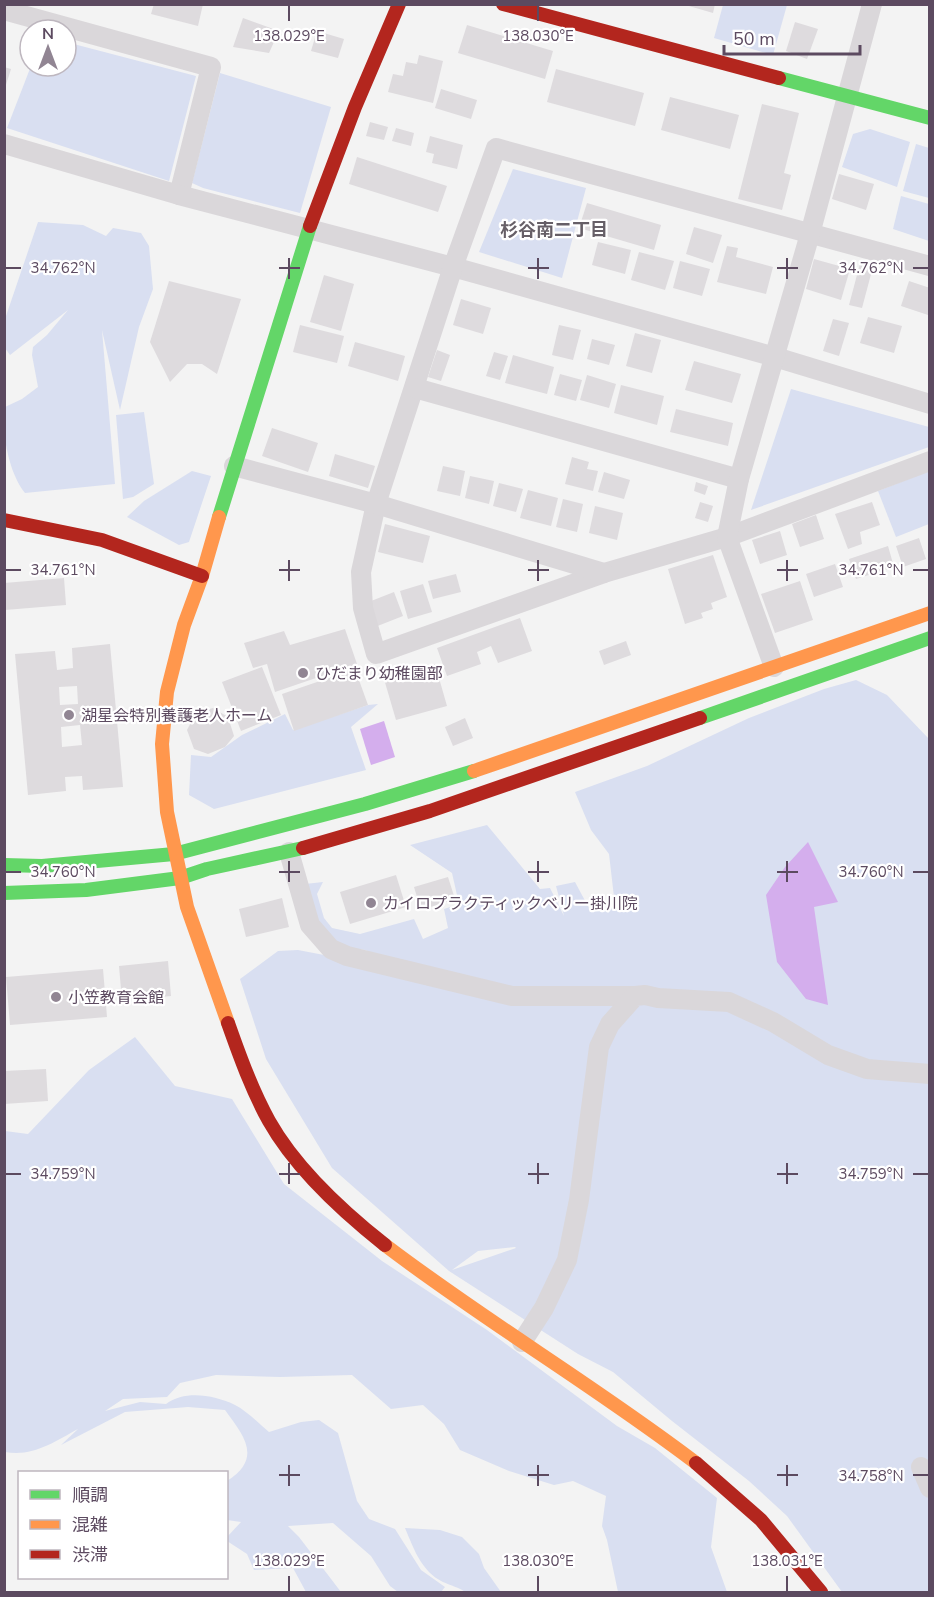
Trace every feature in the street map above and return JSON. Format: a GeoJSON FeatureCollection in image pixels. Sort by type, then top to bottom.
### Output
{"type":"FeatureCollection","features":[{"type":"Feature","properties":{"kind":"street"},"geometry":{"type":"LineString","coordinates":[[399,4],[355,107],[309,230],[234,466],[202,576],[184,625],[167,692],[162,744],[167,812],[174,854],[187,907],[244,1070],[270,1122],[298,1161],[331,1197],[373,1235],[434,1282],[642,1422],[705,1470],[761,1520],[821,1593]]}},
{"type":"Feature","properties":{"kind":"street"},"geometry":{"type":"LineString","coordinates":[[503,4],[930,118]]}},
{"type":"Feature","properties":{"kind":"street"},"geometry":{"type":"LineString","coordinates":[[774,667],[727,537],[739,479],[810,234],[872,4]]}},
{"type":"Feature","properties":{"kind":"street"},"geometry":{"type":"LineString","coordinates":[[8,8],[211,67],[179,195]]}},
{"type":"Feature","properties":{"kind":"street"},"geometry":{"type":"LineString","coordinates":[[4,144],[179,195],[453,267],[775,357],[930,404]]}},
{"type":"Feature","properties":{"kind":"street"},"geometry":{"type":"LineString","coordinates":[[930,266],[496,147],[453,267],[376,504],[362,572],[363,608],[376,654],[604,573],[727,537],[930,461]]}},
{"type":"Feature","properties":{"kind":"street"},"geometry":{"type":"LineString","coordinates":[[414,388],[739,479]]}},
{"type":"Feature","properties":{"kind":"street"},"geometry":{"type":"LineString","coordinates":[[234,466],[376,504],[604,573]]}},
{"type":"Feature","properties":{"kind":"street"},"geometry":{"type":"LineString","coordinates":[[4,520],[102,540],[202,576]]}},
{"type":"Feature","properties":{"kind":"street"},"geometry":{"type":"LineString","coordinates":[[4,865],[42,866],[174,854],[365,804],[451,778],[930,613]]}},
{"type":"Feature","properties":{"kind":"street"},"geometry":{"type":"LineString","coordinates":[[4,893],[86,890],[180,878],[207,869],[289,852],[430,812],[930,638]]}},
{"type":"Feature","properties":{"kind":"street"},"geometry":{"type":"LineString","coordinates":[[289,852],[310,925],[331,949],[347,956],[512,996],[645,995],[658,998],[729,1002],[773,1022],[828,1055],[867,1069],[930,1074]]}},
{"type":"Feature","properties":{"kind":"street"},"geometry":{"type":"LineString","coordinates":[[522,1342],[544,1308],[567,1260],[579,1200],[599,1047],[609,1024],[635,996]]}},
{"type":"Feature","properties":{"kind":"street"},"geometry":{"type":"LineString","coordinates":[[921,1467],[930,1488]]}},
{"type":"Feature","properties":{"kind":"shaded area"},"geometry":{"type":"Polygon","coordinates":[[[723,5],[787,5],[773,55],[714,38],[723,5]]]}},
{"type":"Feature","properties":{"kind":"shaded area"},"geometry":{"type":"Polygon","coordinates":[[[78,45],[196,76],[169,181],[7,128],[26,78],[78,78],[78,45]]]}},
{"type":"Feature","properties":{"kind":"shaded area"},"geometry":{"type":"Polygon","coordinates":[[[220,73],[331,107],[300,213],[203,188],[192,183],[220,73]]]}},
{"type":"Feature","properties":{"kind":"shaded area"},"geometry":{"type":"Polygon","coordinates":[[[870,129],[910,142],[897,187],[842,167],[853,134],[870,129]]]}},
{"type":"Feature","properties":{"kind":"shaded area"},"geometry":{"type":"Polygon","coordinates":[[[916,144],[929,148],[929,198],[903,191],[916,144]]]}},
{"type":"Feature","properties":{"kind":"shaded area"},"geometry":{"type":"Polygon","coordinates":[[[513,169],[586,188],[562,278],[479,252],[513,169]]]}},
{"type":"Feature","properties":{"kind":"shaded area"},"geometry":{"type":"Polygon","coordinates":[[[901,196],[929,204],[929,241],[893,229],[901,196]]]}},
{"type":"Feature","properties":{"kind":"shaded area"},"geometry":{"type":"Polygon","coordinates":[[[38,222],[83,225],[106,236],[113,228],[141,233],[149,246],[153,289],[139,327],[120,410],[102,330],[115,484],[25,493],[19,485],[11,464],[5,440],[5,407],[22,399],[38,387],[32,355],[33,347],[47,335],[68,310],[10,355],[5,348],[5,319],[38,222]]]}},
{"type":"Feature","properties":{"kind":"shaded area"},"geometry":{"type":"Polygon","coordinates":[[[791,389],[929,427],[929,447],[751,510],[791,389]]]}},
{"type":"Feature","properties":{"kind":"shaded area"},"geometry":{"type":"Polygon","coordinates":[[[144,412],[154,484],[133,497],[123,499],[116,415],[144,412]]]}},
{"type":"Feature","properties":{"kind":"shaded area"},"geometry":{"type":"Polygon","coordinates":[[[192,471],[211,476],[189,542],[179,545],[127,517],[144,501],[192,471]]]}},
{"type":"Feature","properties":{"kind":"shaded area"},"geometry":{"type":"Polygon","coordinates":[[[929,471],[929,524],[896,537],[878,491],[929,471]]]}},
{"type":"Feature","properties":{"kind":"shaded area"},"geometry":{"type":"Polygon","coordinates":[[[856,680],[887,695],[929,739],[929,1592],[842,1592],[787,1516],[749,1481],[613,1372],[578,1354],[449,1271],[332,1168],[266,1059],[240,979],[278,951],[298,950],[423,974],[365,950],[340,947],[320,937],[305,884],[323,882],[317,894],[324,918],[332,928],[360,934],[414,919],[423,939],[448,928],[444,909],[459,904],[452,873],[410,845],[487,825],[540,889],[550,888],[564,916],[556,886],[575,882],[590,910],[614,897],[609,854],[591,830],[575,792],[647,766],[749,718],[824,689],[856,680]],[[516,1248],[478,1251],[452,1270],[516,1248]]]}},
{"type":"Feature","properties":{"kind":"shaded area"},"geometry":{"type":"Polygon","coordinates":[[[378,704],[351,727],[366,770],[214,809],[189,795],[191,755],[211,757],[242,735],[285,714],[293,730],[368,705],[378,704]]]}},
{"type":"Feature","properties":{"kind":"shaded area"},"geometry":{"type":"Polygon","coordinates":[[[384,721],[395,757],[371,765],[360,729],[384,721]]]}},
{"type":"Feature","properties":{"kind":"shaded area"},"geometry":{"type":"Polygon","coordinates":[[[808,842],[838,902],[814,907],[828,1005],[806,999],[777,962],[766,895],[785,867],[808,842]]]}},
{"type":"Feature","properties":{"kind":"shaded area"},"geometry":{"type":"Polygon","coordinates":[[[135,1037],[175,1086],[232,1099],[284,1184],[382,1261],[487,1330],[617,1426],[655,1448],[717,1498],[711,1547],[727,1592],[618,1592],[602,1526],[606,1496],[573,1481],[554,1485],[509,1471],[460,1450],[444,1424],[423,1405],[391,1409],[352,1375],[280,1377],[216,1375],[180,1383],[167,1397],[123,1399],[105,1411],[140,1402],[166,1404],[182,1397],[200,1396],[235,1405],[269,1432],[301,1422],[319,1420],[338,1433],[357,1501],[369,1519],[395,1529],[421,1570],[445,1587],[441,1592],[398,1592],[390,1586],[371,1556],[333,1523],[288,1526],[341,1592],[306,1592],[293,1568],[254,1570],[247,1554],[228,1542],[228,1536],[241,1522],[228,1520],[228,1480],[245,1464],[247,1447],[225,1410],[188,1407],[125,1412],[61,1445],[78,1429],[34,1450],[5,1452],[5,1131],[28,1134],[89,1070],[135,1037]]]}},
{"type":"Feature","properties":{"kind":"shaded area"},"geometry":{"type":"Polygon","coordinates":[[[405,1528],[440,1530],[462,1537],[479,1554],[484,1568],[501,1592],[465,1592],[435,1577],[419,1559],[405,1528]]]}},
{"type":"Feature","properties":{"kind":"building"},"geometry":{"type":"Polygon","coordinates":[[[154,4],[203,4],[198,26],[151,14],[154,4]]]}},
{"type":"Feature","properties":{"kind":"building"},"geometry":{"type":"Polygon","coordinates":[[[682,4],[715,4],[713,13],[682,4]]]}},
{"type":"Feature","properties":{"kind":"building"},"geometry":{"type":"Polygon","coordinates":[[[243,18],[279,31],[269,53],[233,47],[243,18]]]}},
{"type":"Feature","properties":{"kind":"building"},"geometry":{"type":"Polygon","coordinates":[[[795,22],[818,29],[807,59],[786,51],[795,22]]]}},
{"type":"Feature","properties":{"kind":"building"},"geometry":{"type":"Polygon","coordinates":[[[467,25],[553,51],[545,79],[458,53],[467,25]]]}},
{"type":"Feature","properties":{"kind":"building"},"geometry":{"type":"Polygon","coordinates":[[[317,31],[344,39],[338,58],[311,51],[317,31]]]}},
{"type":"Feature","properties":{"kind":"building"},"geometry":{"type":"Polygon","coordinates":[[[419,55],[443,61],[433,103],[388,92],[393,74],[403,76],[406,62],[417,64],[419,55]]]}},
{"type":"Feature","properties":{"kind":"building"},"geometry":{"type":"Polygon","coordinates":[[[4,67],[11,69],[5,88],[4,88],[4,67]]]}},
{"type":"Feature","properties":{"kind":"building"},"geometry":{"type":"Polygon","coordinates":[[[556,69],[644,93],[635,126],[547,102],[556,69]]]}},
{"type":"Feature","properties":{"kind":"building"},"geometry":{"type":"Polygon","coordinates":[[[441,89],[477,100],[471,119],[435,108],[441,89]]]}},
{"type":"Feature","properties":{"kind":"building"},"geometry":{"type":"Polygon","coordinates":[[[670,97],[739,115],[730,149],[661,130],[670,97]]]}},
{"type":"Feature","properties":{"kind":"building"},"geometry":{"type":"Polygon","coordinates":[[[762,104],[799,113],[784,173],[791,175],[782,210],[738,199],[762,104]]]}},
{"type":"Feature","properties":{"kind":"building"},"geometry":{"type":"Polygon","coordinates":[[[370,122],[388,127],[384,140],[366,136],[370,122]]]}},
{"type":"Feature","properties":{"kind":"building"},"geometry":{"type":"Polygon","coordinates":[[[396,128],[414,133],[411,146],[392,141],[396,128]]]}},
{"type":"Feature","properties":{"kind":"building"},"geometry":{"type":"Polygon","coordinates":[[[430,136],[463,145],[457,169],[432,163],[434,154],[426,152],[430,136]]]}},
{"type":"Feature","properties":{"kind":"building"},"geometry":{"type":"Polygon","coordinates":[[[357,157],[447,186],[438,212],[349,184],[357,157]]]}},
{"type":"Feature","properties":{"kind":"building"},"geometry":{"type":"Polygon","coordinates":[[[839,174],[874,184],[866,210],[832,199],[839,174]]]}},
{"type":"Feature","properties":{"kind":"building"},"geometry":{"type":"Polygon","coordinates":[[[587,203],[661,225],[654,250],[579,228],[587,203]]]}},
{"type":"Feature","properties":{"kind":"building"},"geometry":{"type":"Polygon","coordinates":[[[694,227],[722,235],[713,263],[686,254],[694,227]]]}},
{"type":"Feature","properties":{"kind":"building"},"geometry":{"type":"Polygon","coordinates":[[[598,242],[631,250],[625,274],[592,265],[598,242]]]}},
{"type":"Feature","properties":{"kind":"building"},"geometry":{"type":"Polygon","coordinates":[[[727,246],[738,248],[736,257],[773,267],[766,294],[717,282],[727,246]]]}},
{"type":"Feature","properties":{"kind":"building"},"geometry":{"type":"Polygon","coordinates":[[[639,252],[674,261],[665,290],[631,280],[639,252]]]}},
{"type":"Feature","properties":{"kind":"building"},"geometry":{"type":"Polygon","coordinates":[[[814,259],[850,269],[841,300],[806,289],[814,259]]]}},
{"type":"Feature","properties":{"kind":"building"},"geometry":{"type":"Polygon","coordinates":[[[861,260],[874,263],[862,308],[849,305],[861,260]]]}},
{"type":"Feature","properties":{"kind":"building"},"geometry":{"type":"Polygon","coordinates":[[[680,261],[710,269],[702,296],[673,288],[680,261]]]}},
{"type":"Feature","properties":{"kind":"building"},"geometry":{"type":"Polygon","coordinates":[[[324,275],[354,284],[341,331],[310,322],[324,275]]]}},
{"type":"Feature","properties":{"kind":"building"},"geometry":{"type":"Polygon","coordinates":[[[169,281],[241,299],[217,374],[202,364],[187,364],[170,382],[150,342],[169,281]]]}},
{"type":"Feature","properties":{"kind":"building"},"geometry":{"type":"Polygon","coordinates":[[[909,281],[930,288],[928,315],[901,306],[909,281]]]}},
{"type":"Feature","properties":{"kind":"building"},"geometry":{"type":"Polygon","coordinates":[[[461,299],[491,308],[483,334],[453,325],[461,299]]]}},
{"type":"Feature","properties":{"kind":"building"},"geometry":{"type":"Polygon","coordinates":[[[868,317],[902,326],[894,353],[860,343],[868,317]]]}},
{"type":"Feature","properties":{"kind":"building"},"geometry":{"type":"Polygon","coordinates":[[[833,319],[849,323],[839,356],[823,351],[833,319]]]}},
{"type":"Feature","properties":{"kind":"building"},"geometry":{"type":"Polygon","coordinates":[[[300,325],[344,336],[337,363],[293,352],[300,325]]]}},
{"type":"Feature","properties":{"kind":"building"},"geometry":{"type":"Polygon","coordinates":[[[559,325],[581,330],[573,360],[552,355],[559,325]]]}},
{"type":"Feature","properties":{"kind":"building"},"geometry":{"type":"Polygon","coordinates":[[[635,333],[661,340],[652,373],[626,366],[635,333]]]}},
{"type":"Feature","properties":{"kind":"building"},"geometry":{"type":"Polygon","coordinates":[[[592,339],[615,345],[609,365],[587,359],[592,339]]]}},
{"type":"Feature","properties":{"kind":"building"},"geometry":{"type":"Polygon","coordinates":[[[355,342],[405,356],[398,381],[348,366],[355,342]]]}},
{"type":"Feature","properties":{"kind":"building"},"geometry":{"type":"Polygon","coordinates":[[[437,350],[450,355],[441,381],[428,377],[437,350]]]}},
{"type":"Feature","properties":{"kind":"building"},"geometry":{"type":"Polygon","coordinates":[[[494,352],[508,356],[500,380],[486,376],[494,352]]]}},
{"type":"Feature","properties":{"kind":"building"},"geometry":{"type":"Polygon","coordinates":[[[513,355],[554,367],[547,394],[505,383],[513,355]]]}},
{"type":"Feature","properties":{"kind":"building"},"geometry":{"type":"Polygon","coordinates":[[[694,361],[741,374],[732,403],[685,390],[694,361]]]}},
{"type":"Feature","properties":{"kind":"building"},"geometry":{"type":"Polygon","coordinates":[[[560,374],[582,380],[576,401],[554,395],[560,374]]]}},
{"type":"Feature","properties":{"kind":"building"},"geometry":{"type":"Polygon","coordinates":[[[587,375],[616,384],[609,408],[580,400],[587,375]]]}},
{"type":"Feature","properties":{"kind":"building"},"geometry":{"type":"Polygon","coordinates":[[[621,385],[664,396],[657,425],[614,413],[621,385]]]}},
{"type":"Feature","properties":{"kind":"building"},"geometry":{"type":"Polygon","coordinates":[[[676,409],[733,423],[728,446],[670,432],[676,409]]]}},
{"type":"Feature","properties":{"kind":"building"},"geometry":{"type":"Polygon","coordinates":[[[272,428],[318,443],[308,472],[262,456],[272,428]]]}},
{"type":"Feature","properties":{"kind":"building"},"geometry":{"type":"Polygon","coordinates":[[[335,454],[375,466],[368,488],[329,476],[335,454]]]}},
{"type":"Feature","properties":{"kind":"building"},"geometry":{"type":"Polygon","coordinates":[[[572,457],[589,462],[587,469],[598,471],[593,491],[565,484],[572,457]]]}},
{"type":"Feature","properties":{"kind":"building"},"geometry":{"type":"Polygon","coordinates":[[[443,466],[465,471],[460,496],[437,491],[443,466]]]}},
{"type":"Feature","properties":{"kind":"building"},"geometry":{"type":"Polygon","coordinates":[[[604,472],[630,480],[624,499],[598,492],[604,472]]]}},
{"type":"Feature","properties":{"kind":"building"},"geometry":{"type":"Polygon","coordinates":[[[470,476],[494,481],[489,504],[465,498],[470,476]]]}},
{"type":"Feature","properties":{"kind":"building"},"geometry":{"type":"Polygon","coordinates":[[[696,482],[708,486],[705,495],[694,491],[696,482]]]}},
{"type":"Feature","properties":{"kind":"building"},"geometry":{"type":"Polygon","coordinates":[[[499,483],[523,489],[516,512],[493,506],[499,483]]]}},
{"type":"Feature","properties":{"kind":"building"},"geometry":{"type":"Polygon","coordinates":[[[528,490],[558,498],[551,526],[520,518],[528,490]]]}},
{"type":"Feature","properties":{"kind":"building"},"geometry":{"type":"Polygon","coordinates":[[[563,499],[583,504],[577,532],[556,527],[563,499]]]}},
{"type":"Feature","properties":{"kind":"building"},"geometry":{"type":"Polygon","coordinates":[[[700,502],[713,506],[708,522],[695,518],[700,502]]]}},
{"type":"Feature","properties":{"kind":"building"},"geometry":{"type":"Polygon","coordinates":[[[872,502],[880,525],[860,532],[862,544],[848,549],[835,514],[872,502]]]}},
{"type":"Feature","properties":{"kind":"building"},"geometry":{"type":"Polygon","coordinates":[[[595,506],[623,513],[617,540],[589,533],[595,506]]]}},
{"type":"Feature","properties":{"kind":"building"},"geometry":{"type":"Polygon","coordinates":[[[816,515],[824,539],[800,547],[792,524],[816,515]]]}},
{"type":"Feature","properties":{"kind":"building"},"geometry":{"type":"Polygon","coordinates":[[[385,524],[430,536],[423,563],[378,552],[385,524]]]}},
{"type":"Feature","properties":{"kind":"building"},"geometry":{"type":"Polygon","coordinates":[[[780,531],[787,555],[760,564],[752,540],[780,531]]]}},
{"type":"Feature","properties":{"kind":"building"},"geometry":{"type":"Polygon","coordinates":[[[919,538],[926,559],[903,567],[896,546],[919,538]]]}},
{"type":"Feature","properties":{"kind":"building"},"geometry":{"type":"Polygon","coordinates":[[[888,546],[894,567],[856,579],[849,559],[888,546]]]}},
{"type":"Feature","properties":{"kind":"building"},"geometry":{"type":"Polygon","coordinates":[[[713,555],[727,597],[711,603],[713,609],[701,613],[703,618],[685,624],[668,569],[713,555]]]}},
{"type":"Feature","properties":{"kind":"building"},"geometry":{"type":"Polygon","coordinates":[[[835,564],[843,587],[814,597],[806,574],[835,564]]]}},
{"type":"Feature","properties":{"kind":"building"},"geometry":{"type":"Polygon","coordinates":[[[456,574],[461,592],[433,599],[428,581],[456,574]]]}},
{"type":"Feature","properties":{"kind":"building"},"geometry":{"type":"Polygon","coordinates":[[[64,578],[66,605],[5,610],[4,583],[64,578]]]}},
{"type":"Feature","properties":{"kind":"building"},"geometry":{"type":"Polygon","coordinates":[[[800,581],[813,620],[775,633],[761,594],[800,581]]]}},
{"type":"Feature","properties":{"kind":"building"},"geometry":{"type":"Polygon","coordinates":[[[423,584],[432,612],[408,619],[400,591],[423,584]]]}},
{"type":"Feature","properties":{"kind":"building"},"geometry":{"type":"Polygon","coordinates":[[[394,592],[403,616],[375,627],[366,603],[394,592]]]}},
{"type":"Feature","properties":{"kind":"building"},"geometry":{"type":"Polygon","coordinates":[[[520,618],[532,651],[498,663],[491,646],[477,652],[481,664],[447,676],[437,648],[520,618]]]}},
{"type":"Feature","properties":{"kind":"building"},"geometry":{"type":"Polygon","coordinates":[[[345,629],[357,664],[275,692],[267,664],[253,668],[244,643],[284,631],[290,645],[345,629]]]}},
{"type":"Feature","properties":{"kind":"building"},"geometry":{"type":"Polygon","coordinates":[[[626,641],[631,655],[604,665],[599,651],[626,641]]]}},
{"type":"Feature","properties":{"kind":"building","name":"湖星会特別養護老人ホーム"},"geometry":{"type":"Polygon","coordinates":[[[110,644],[123,787],[83,790],[82,776],[65,777],[66,791],[28,795],[15,654],[55,651],[57,670],[73,668],[72,648],[110,644]],[[77,686],[59,687],[60,705],[78,704],[77,686]],[[80,725],[61,727],[62,747],[82,745],[80,725]]]}},
{"type":"Feature","properties":{"kind":"building"},"geometry":{"type":"Polygon","coordinates":[[[435,664],[447,706],[396,720],[384,679],[435,664]]]}},
{"type":"Feature","properties":{"kind":"building"},"geometry":{"type":"Polygon","coordinates":[[[262,667],[281,715],[241,731],[222,682],[262,667]]]}},
{"type":"Feature","properties":{"kind":"building"},"geometry":{"type":"Polygon","coordinates":[[[355,669],[368,705],[294,731],[282,694],[355,669]]]}},
{"type":"Feature","properties":{"kind":"building"},"geometry":{"type":"Polygon","coordinates":[[[213,708],[228,717],[234,736],[225,747],[208,754],[194,749],[187,730],[196,713],[213,708]]]}},
{"type":"Feature","properties":{"kind":"building"},"geometry":{"type":"Polygon","coordinates":[[[465,718],[473,738],[453,746],[445,727],[465,718]]]}},
{"type":"Feature","properties":{"kind":"building"},"geometry":{"type":"Polygon","coordinates":[[[396,875],[406,907],[350,924],[340,892],[396,875]]]}},
{"type":"Feature","properties":{"kind":"building"},"geometry":{"type":"Polygon","coordinates":[[[448,877],[455,899],[421,910],[414,887],[448,877]]]}},
{"type":"Feature","properties":{"kind":"building"},"geometry":{"type":"Polygon","coordinates":[[[282,898],[289,927],[246,937],[239,909],[282,898]]]}},
{"type":"Feature","properties":{"kind":"building"},"geometry":{"type":"Polygon","coordinates":[[[168,961],[171,996],[122,1001],[119,966],[168,961]]]}},
{"type":"Feature","properties":{"kind":"building","name":"小笠教育会館"},"geometry":{"type":"Polygon","coordinates":[[[103,969],[107,1017],[10,1025],[6,977],[103,969]]]}},
{"type":"Feature","properties":{"kind":"building"},"geometry":{"type":"Polygon","coordinates":[[[46,1069],[48,1101],[4,1104],[4,1071],[46,1069]]]}},
{"type":"Feature","properties":{"kind":"traffic: fast"},"geometry":{"type":"LineString","coordinates":[[779,78],[930,118]]}},
{"type":"Feature","properties":{"kind":"traffic: fast"},"geometry":{"type":"LineString","coordinates":[[219,517],[310,226]]}},
{"type":"Feature","properties":{"kind":"traffic: fast"},"geometry":{"type":"LineString","coordinates":[[700,718],[930,638]]}},
{"type":"Feature","properties":{"kind":"traffic: fast"},"geometry":{"type":"LineString","coordinates":[[4,865],[42,866],[174,854],[365,804],[474,771]]}},
{"type":"Feature","properties":{"kind":"traffic: fast"},"geometry":{"type":"LineString","coordinates":[[4,893],[86,890],[180,878],[207,869],[303,848]]}},
{"type":"Feature","properties":{"kind":"traffic: slow"},"geometry":{"type":"LineString","coordinates":[[219,517],[202,576],[184,625],[167,692],[162,744],[167,812],[187,907],[228,1023]]}},
{"type":"Feature","properties":{"kind":"traffic: slow"},"geometry":{"type":"LineString","coordinates":[[474,771],[930,613]]}},
{"type":"Feature","properties":{"kind":"traffic: slow"},"geometry":{"type":"LineString","coordinates":[[385,1245],[696,1463]]}},
{"type":"Feature","properties":{"kind":"traffic: jam"},"geometry":{"type":"LineString","coordinates":[[310,226],[355,107],[399,4]]}},
{"type":"Feature","properties":{"kind":"traffic: jam"},"geometry":{"type":"LineString","coordinates":[[503,4],[779,78]]}},
{"type":"Feature","properties":{"kind":"traffic: jam"},"geometry":{"type":"LineString","coordinates":[[4,520],[102,540],[202,576]]}},
{"type":"Feature","properties":{"kind":"traffic: jam"},"geometry":{"type":"LineString","coordinates":[[303,848],[430,811],[700,718]]}},
{"type":"Feature","properties":{"kind":"traffic: jam"},"geometry":{"type":"LineString","coordinates":[[228,1023],[257,1097],[269,1121],[292,1156],[321,1188],[385,1245]]}},
{"type":"Feature","properties":{"kind":"traffic: jam"},"geometry":{"type":"LineString","coordinates":[[696,1463],[761,1520],[821,1592]]}},
{"type":"Feature","properties":{"kind":"place","name":"ひだまり幼稚園部"},"geometry":{"type":"Point","coordinates":[303,673]}},
{"type":"Feature","properties":{"kind":"place","name":"湖星会特別養護老人ホーム"},"geometry":{"type":"Point","coordinates":[69,715]}},
{"type":"Feature","properties":{"kind":"place","name":"カイロプラクティックベリー掛川院"},"geometry":{"type":"Point","coordinates":[371,903]}},
{"type":"Feature","properties":{"kind":"place","name":"小笠教育会館"},"geometry":{"type":"Point","coordinates":[56,997]}},
{"type":"Feature","properties":{"kind":"district","name":"杉谷南二丁目"},"geometry":{"type":"Point","coordinates":[554,230]}}]}
